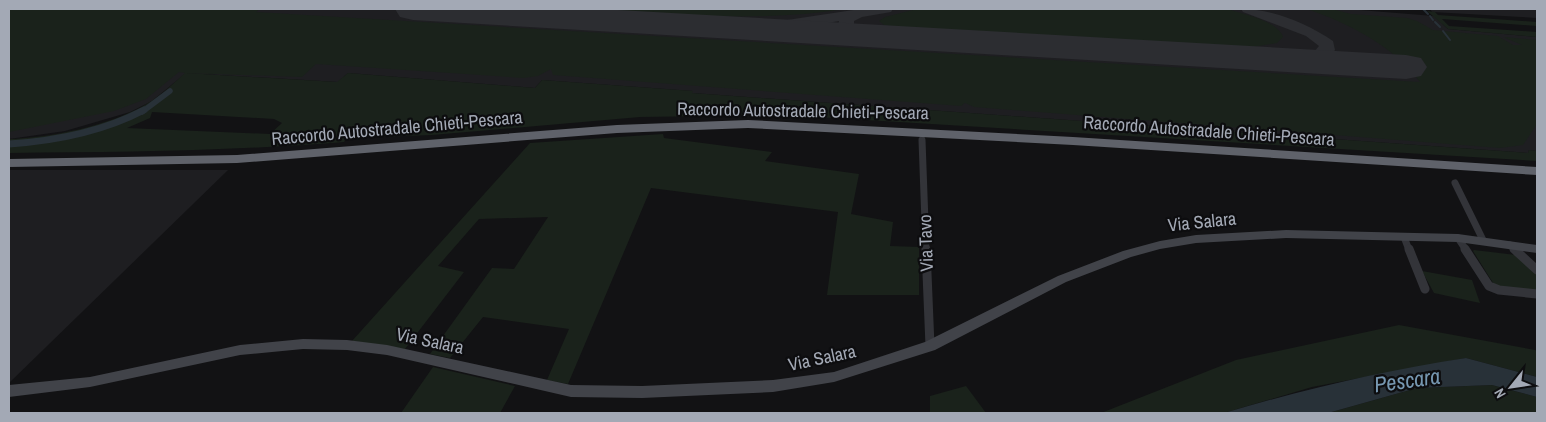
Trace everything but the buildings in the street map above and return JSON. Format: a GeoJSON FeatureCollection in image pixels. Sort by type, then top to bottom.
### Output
{"type":"FeatureCollection","features":[{"type":"Feature","properties":{"kind":"highway","name":"Raccordo Autostradale Chieti-Pescara"},"geometry":{"type":"LineString","coordinates":[[9,157],[237,153],[625,123],[743,119],[931,127],[1537,165]]}},
{"type":"Feature","properties":{"kind":"highway","name":"Raccordo Autostradale Chieti-Pescara"},"geometry":{"type":"LineString","coordinates":[[9,163],[237,159],[624,128],[748,124],[837,127],[1064,140],[1537,171]]}},
{"type":"Feature","properties":{"kind":"street","name":"Via Tavo"},"geometry":{"type":"LineString","coordinates":[[922,140],[930,346]]}},
{"type":"Feature","properties":{"kind":"street"},"geometry":{"type":"LineString","coordinates":[[1455,182],[1483,240]]}},
{"type":"Feature","properties":{"kind":"street","name":"Via Salara"},"geometry":{"type":"LineString","coordinates":[[9,391],[96,380],[240,350],[328,344],[413,355],[571,391],[642,392],[773,386],[808,382],[873,365],[930,346],[1062,279],[1127,254],[1160,245],[1196,239],[1286,234],[1458,238],[1508,243],[1537,249]]}},
{"type":"Feature","properties":{"kind":"street"},"geometry":{"type":"LineString","coordinates":[[1404,237],[1425,288]]}},
{"type":"Feature","properties":{"kind":"street"},"geometry":{"type":"LineString","coordinates":[[1458,238],[1489,286],[1498,290],[1537,294]]}},
{"type":"Feature","properties":{"kind":"street"},"geometry":{"type":"LineString","coordinates":[[1508,243],[1537,270]]}},
{"type":"Feature","properties":{"kind":"shaded area"},"geometry":{"type":"Polygon","coordinates":[[[9,9],[1347,9],[1434,16],[1448,29],[1537,37],[1537,151],[1529,150],[1528,153],[692,93],[692,91],[542,80],[535,88],[348,73],[338,82],[186,73],[152,101],[130,112],[65,131],[9,139],[9,9]]]}},
{"type":"Feature","properties":{"kind":"shaded area"},"geometry":{"type":"Polygon","coordinates":[[[9,9],[260,9],[256,12],[1420,82],[1397,57],[1369,37],[1338,21],[1307,9],[1332,9],[1351,14],[1407,18],[1433,30],[1498,36],[1513,45],[1522,45],[1503,37],[1537,40],[1537,124],[1523,145],[1500,148],[974,107],[965,103],[961,106],[553,75],[551,69],[538,76],[523,78],[316,64],[302,77],[186,73],[337,82],[348,73],[535,88],[542,80],[693,91],[692,93],[1528,153],[1529,150],[1537,151],[1537,161],[784,115],[640,117],[432,135],[347,138],[344,142],[261,147],[9,153],[9,139],[78,130],[129,113],[154,99],[185,73],[179,72],[146,99],[114,111],[9,132],[9,9]],[[152,112],[150,118],[127,128],[270,134],[282,123],[274,119],[152,112]]]}},
{"type":"Feature","properties":{"kind":"shaded area"},"geometry":{"type":"Polygon","coordinates":[[[572,9],[846,9],[778,16],[709,16],[572,9]]]}},
{"type":"Feature","properties":{"kind":"shaded area"},"geometry":{"type":"Polygon","coordinates":[[[917,9],[1227,9],[1267,22],[1274,26],[1283,37],[1277,43],[1253,47],[895,27],[884,25],[879,21],[885,17],[917,9]]]}},
{"type":"Feature","properties":{"kind":"shaded area"},"geometry":{"type":"Polygon","coordinates":[[[1430,9],[1537,9],[1537,18],[1432,12],[1430,9]]]}},
{"type":"Feature","properties":{"kind":"shaded area"},"geometry":{"type":"Polygon","coordinates":[[[1427,11],[1435,12],[1438,15],[1537,22],[1537,26],[1442,19],[1449,26],[1537,32],[1537,37],[1448,29],[1427,11]]]}},
{"type":"Feature","properties":{"kind":"shaded area"},"geometry":{"type":"Polygon","coordinates":[[[663,134],[664,138],[772,152],[765,161],[859,174],[851,214],[893,222],[890,246],[919,247],[919,295],[827,295],[838,212],[651,188],[568,384],[547,380],[569,329],[483,317],[450,358],[430,354],[492,268],[514,269],[548,217],[479,219],[438,266],[464,272],[405,349],[352,341],[530,143],[663,134]]]}},
{"type":"Feature","properties":{"kind":"shaded area"},"geometry":{"type":"Polygon","coordinates":[[[9,170],[228,170],[9,383],[9,170]]]}},
{"type":"Feature","properties":{"kind":"shaded area"},"geometry":{"type":"Polygon","coordinates":[[[1474,250],[1516,255],[1537,275],[1537,292],[1495,286],[1474,250]]]}},
{"type":"Feature","properties":{"kind":"shaded area"},"geometry":{"type":"Polygon","coordinates":[[[1422,271],[1472,280],[1480,303],[1434,293],[1422,271]]]}},
{"type":"Feature","properties":{"kind":"shaded area"},"geometry":{"type":"Polygon","coordinates":[[[1399,325],[1535,350],[1537,351],[1537,377],[1466,358],[1312,387],[1224,413],[1101,413],[1236,360],[1399,325]]]}},
{"type":"Feature","properties":{"kind":"shaded area"},"geometry":{"type":"Polygon","coordinates":[[[433,367],[515,386],[500,413],[401,413],[433,367]]]}},
{"type":"Feature","properties":{"kind":"shaded area"},"geometry":{"type":"Polygon","coordinates":[[[1492,385],[1537,397],[1537,413],[1328,413],[1417,388],[1492,385]]]}},
{"type":"Feature","properties":{"kind":"shaded area"},"geometry":{"type":"Polygon","coordinates":[[[966,386],[986,413],[930,413],[930,396],[966,386]]]}},
{"type":"Feature","properties":{"kind":"water","name":"Pescara"},"geometry":{"type":"Polygon","coordinates":[[[1466,358],[1537,377],[1537,397],[1492,385],[1417,388],[1328,413],[1224,413],[1344,381],[1466,358]]]}},
{"type":"Feature","properties":{"kind":"waterway"},"geometry":{"type":"LineString","coordinates":[[1423,9],[1428,14]]}},
{"type":"Feature","properties":{"kind":"waterway"},"geometry":{"type":"LineString","coordinates":[[1430,16],[1433,20]]}},
{"type":"Feature","properties":{"kind":"waterway"},"geometry":{"type":"LineString","coordinates":[[1435,22],[1440,27]]}},
{"type":"Feature","properties":{"kind":"waterway"},"geometry":{"type":"LineString","coordinates":[[1443,31],[1450,40]]}},
{"type":"Feature","properties":{"kind":"waterway"},"geometry":{"type":"LineString","coordinates":[[142,112],[170,91]]}},
{"type":"Feature","properties":{"kind":"waterway"},"geometry":{"type":"LineString","coordinates":[[9,144],[78,134],[112,124],[144,110]]}},
{"type":"Feature","properties":{"kind":"taxiway"},"geometry":{"type":"LineString","coordinates":[[722,27],[787,25],[886,9]]}},
{"type":"Feature","properties":{"kind":"taxiway"},"geometry":{"type":"LineString","coordinates":[[1248,9],[1311,33],[1327,44],[1327,50],[1318,57],[1294,60]]}},
{"type":"Feature","properties":{"kind":"taxiway"},"geometry":{"type":"LineString","coordinates":[[856,15],[847,19],[846,25],[855,33],[867,35]]}},
{"type":"Feature","properties":{"kind":"runway"},"geometry":{"type":"LineString","coordinates":[[413,9],[1406,67]]}}]}
